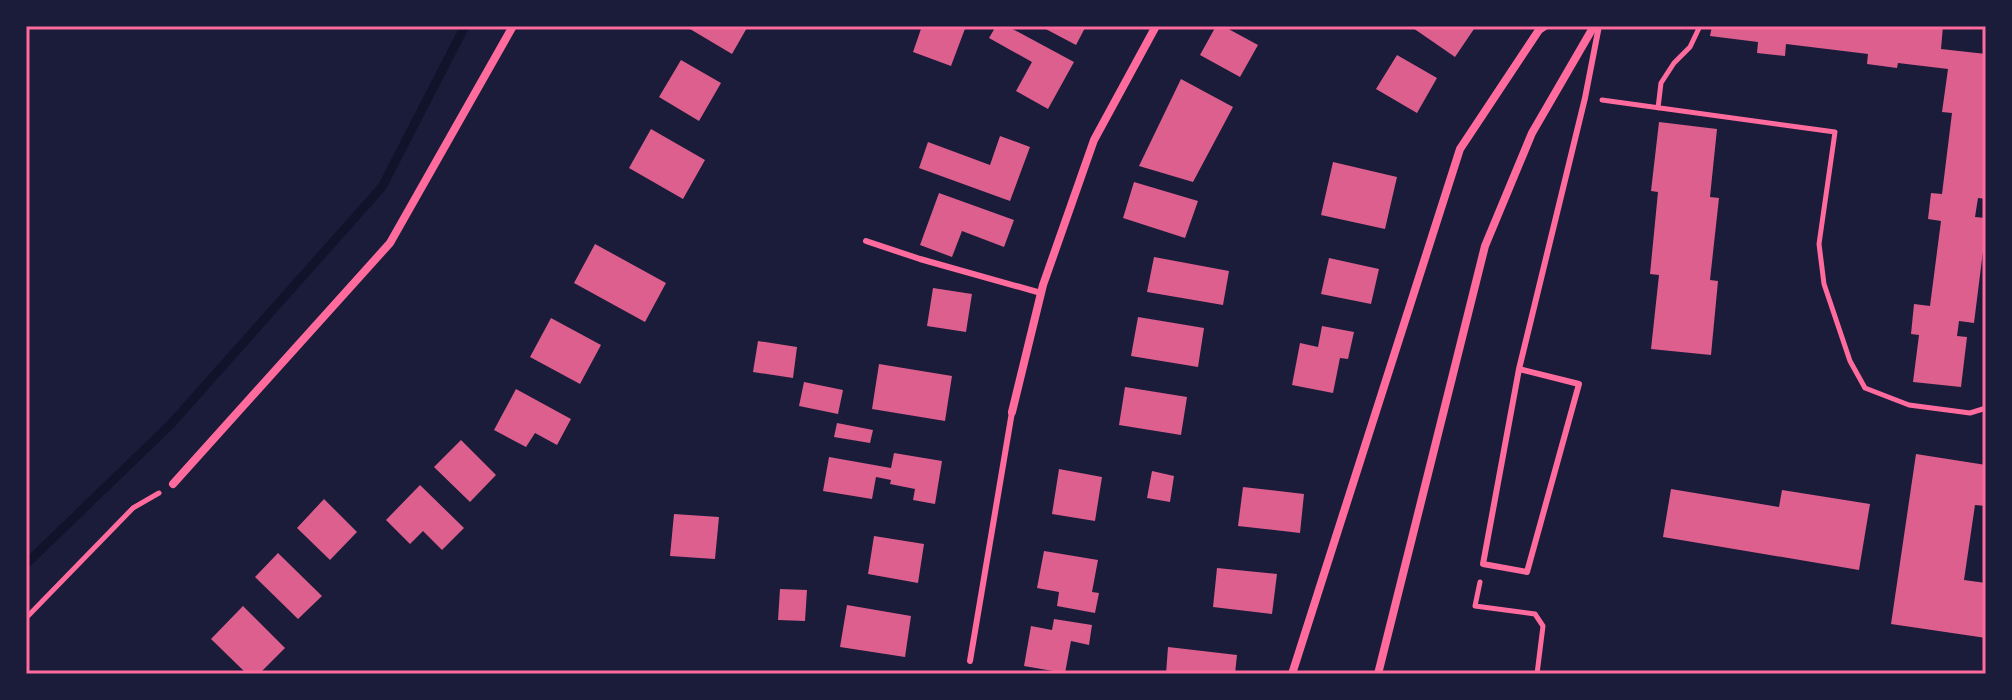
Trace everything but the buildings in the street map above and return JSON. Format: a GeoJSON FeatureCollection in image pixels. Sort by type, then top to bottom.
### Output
{"type":"FeatureCollection","features":[{"type":"Feature","properties":{"kind":"street"},"geometry":{"type":"LineString","coordinates":[[173,484],[390,243],[513,26]]}},
{"type":"Feature","properties":{"kind":"street"},"geometry":{"type":"LineString","coordinates":[[1012,412],[1041,293],[1094,140],[1156,26]]}},
{"type":"Feature","properties":{"kind":"street"},"geometry":{"type":"LineString","coordinates":[[1292,674],[1460,149],[1539,30],[1545,26]]}},
{"type":"Feature","properties":{"kind":"street"},"geometry":{"type":"LineString","coordinates":[[1378,674],[1485,246],[1532,133],[1597,26]]}},
{"type":"Feature","properties":{"kind":"lane"},"geometry":{"type":"LineString","coordinates":[[1519,369],[1579,384],[1527,572],[1483,564],[1519,369],[1585,98],[1597,26]]}},
{"type":"Feature","properties":{"kind":"lane"},"geometry":{"type":"LineString","coordinates":[[866,241],[1041,293]]}},
{"type":"Feature","properties":{"kind":"lane"},"geometry":{"type":"LineString","coordinates":[[970,661],[1012,412]]}},
{"type":"Feature","properties":{"kind":"path"},"geometry":{"type":"LineString","coordinates":[[1658,108],[1661,83],[1674,63],[1690,47],[1700,26]]}},
{"type":"Feature","properties":{"kind":"path"},"geometry":{"type":"LineString","coordinates":[[1585,98],[1835,132],[1819,244],[1824,284],[1850,361],[1865,388],[1909,405],[1970,413],[1986,408]]}},
{"type":"Feature","properties":{"kind":"path"},"geometry":{"type":"LineString","coordinates":[[26,618],[133,508],[173,484]]}},
{"type":"Feature","properties":{"kind":"path"},"geometry":{"type":"LineString","coordinates":[[1483,564],[1475,606],[1535,614],[1543,626],[1537,674]]}},
{"type":"Feature","properties":{"kind":"waterway"},"geometry":{"type":"LineString","coordinates":[[26,564],[171,424],[382,187],[465,26]]}}]}
